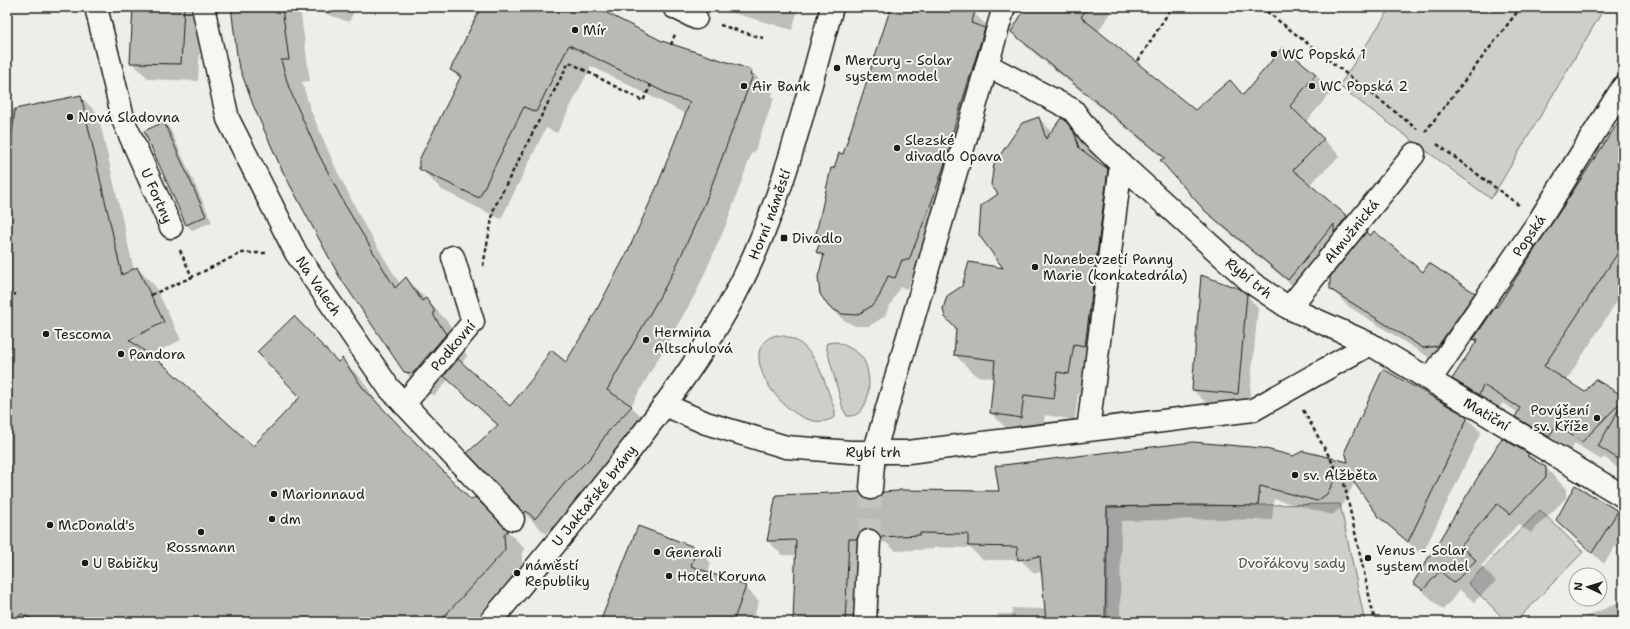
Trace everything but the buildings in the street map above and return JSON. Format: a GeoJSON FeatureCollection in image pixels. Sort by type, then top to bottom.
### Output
{"type":"FeatureCollection","features":[{"type":"Feature","properties":{"kind":"street","name":"U Fortny"},"geometry":{"type":"LineString","coordinates":[[96,7],[124,122],[171,227]]}},
{"type":"Feature","properties":{"kind":"street","name":"Na Valech"},"geometry":{"type":"LineString","coordinates":[[203,7],[228,119],[296,253],[389,388],[513,519]]}},
{"type":"Feature","properties":{"kind":"street"},"geometry":{"type":"LineString","coordinates":[[674,7],[696,18]]}},
{"type":"Feature","properties":{"kind":"street","name":"Horní náměstí"},"geometry":{"type":"LineString","coordinates":[[665,405],[716,330],[755,254],[782,183],[832,7]]}},
{"type":"Feature","properties":{"kind":"street"},"geometry":{"type":"LineString","coordinates":[[871,488],[874,453],[1004,7]]}},
{"type":"Feature","properties":{"kind":"street","name":"Rybí trh"},"geometry":{"type":"LineString","coordinates":[[987,65],[1073,110],[1093,137],[1252,283],[1289,308],[1370,344]]}},
{"type":"Feature","properties":{"kind":"street","name":"Popská"},"geometry":{"type":"LineString","coordinates":[[1430,380],[1539,220],[1623,88]]}},
{"type":"Feature","properties":{"kind":"street","name":"Almužnická"},"geometry":{"type":"LineString","coordinates":[[1289,308],[1414,154]]}},
{"type":"Feature","properties":{"kind":"street"},"geometry":{"type":"LineString","coordinates":[[1088,430],[1121,164]]}},
{"type":"Feature","properties":{"kind":"street","name":"Podkovní"},"geometry":{"type":"LineString","coordinates":[[404,404],[473,322],[453,257]]}},
{"type":"Feature","properties":{"kind":"street","name":"Rybí trh"},"geometry":{"type":"LineString","coordinates":[[665,405],[706,423],[786,447],[874,453],[908,452],[1253,410],[1370,344]]}},
{"type":"Feature","properties":{"kind":"street","name":"Matiční"},"geometry":{"type":"LineString","coordinates":[[1370,344],[1623,496]]}},
{"type":"Feature","properties":{"kind":"street","name":"U Jaktařské brány"},"geometry":{"type":"LineString","coordinates":[[490,622],[548,554],[665,405]]}},
{"type":"Feature","properties":{"kind":"street"},"geometry":{"type":"LineString","coordinates":[[865,622],[869,541]]}},
{"type":"Feature","properties":{"kind":"path"},"geometry":{"type":"LineString","coordinates":[[1138,61],[1172,7]]}},
{"type":"Feature","properties":{"kind":"path"},"geometry":{"type":"LineString","coordinates":[[1261,7],[1429,138]]}},
{"type":"Feature","properties":{"kind":"path"},"geometry":{"type":"LineString","coordinates":[[1423,134],[1521,7]]}},
{"type":"Feature","properties":{"kind":"path"},"geometry":{"type":"LineString","coordinates":[[696,18],[763,38]]}},
{"type":"Feature","properties":{"kind":"path"},"geometry":{"type":"LineString","coordinates":[[483,269],[494,208],[569,62],[643,101],[651,85]]}},
{"type":"Feature","properties":{"kind":"path"},"geometry":{"type":"LineString","coordinates":[[1435,143],[1539,220]]}},
{"type":"Feature","properties":{"kind":"path","name":"U Fortny"},"geometry":{"type":"LineString","coordinates":[[171,227],[192,277]]}},
{"type":"Feature","properties":{"kind":"path"},"geometry":{"type":"LineString","coordinates":[[151,295],[241,253],[296,253]]}},
{"type":"Feature","properties":{"kind":"path"},"geometry":{"type":"LineString","coordinates":[[7,296],[16,294]]}},
{"type":"Feature","properties":{"kind":"path"},"geometry":{"type":"LineString","coordinates":[[1291,389],[1344,483],[1375,622]]}},
{"type":"Feature","properties":{"kind":"green space"},"geometry":{"type":"Polygon","coordinates":[[[1391,7],[1605,7],[1491,199],[1339,86],[1391,7]]]}},
{"type":"Feature","properties":{"kind":"green space"},"geometry":{"type":"Polygon","coordinates":[[[777,335],[790,338],[801,344],[809,352],[822,374],[835,410],[835,417],[819,421],[802,417],[786,406],[772,390],[762,373],[759,357],[763,343],[777,335]]]}},
{"type":"Feature","properties":{"kind":"green space"},"geometry":{"type":"Polygon","coordinates":[[[837,342],[861,356],[868,372],[869,382],[866,402],[862,410],[855,415],[847,416],[843,409],[826,346],[827,343],[837,342]]]}},
{"type":"Feature","properties":{"kind":"green space","name":"Dvořákovy sady"},"geometry":{"type":"Polygon","coordinates":[[[1340,504],[1365,622],[1107,622],[1107,507],[1340,504]]]}},
{"type":"Feature","properties":{"kind":"green space"},"geometry":{"type":"Polygon","coordinates":[[[1540,510],[1583,552],[1515,622],[1507,622],[1468,583],[1540,510]]]}},
{"type":"Feature","properties":{"kind":"tunnel"},"geometry":{"type":"LineString","coordinates":[[869,541],[871,488]]}},
{"type":"Feature","properties":{"kind":"place","name":"Mír"},"geometry":{"type":"Point","coordinates":[575,30]}},
{"type":"Feature","properties":{"kind":"place","name":"WC Popská 1"},"geometry":{"type":"Point","coordinates":[1274,54]}},
{"type":"Feature","properties":{"kind":"place","name":"Mercury - Solar system model"},"geometry":{"type":"Point","coordinates":[837,68]}},
{"type":"Feature","properties":{"kind":"place","name":"Air Bank"},"geometry":{"type":"Point","coordinates":[744,86]}},
{"type":"Feature","properties":{"kind":"place","name":"WC Popská 2"},"geometry":{"type":"Point","coordinates":[1312,86]}},
{"type":"Feature","properties":{"kind":"place","name":"Nová Sladovna"},"geometry":{"type":"Point","coordinates":[70,117]}},
{"type":"Feature","properties":{"kind":"place","name":"Slezské divadlo Opava"},"geometry":{"type":"Point","coordinates":[897,148]}},
{"type":"Feature","properties":{"kind":"place","name":"Divadlo"},"geometry":{"type":"Point","coordinates":[784,238]}},
{"type":"Feature","properties":{"kind":"place","name":"Nanebevzetí Panny Marie (konkatedrála)"},"geometry":{"type":"Point","coordinates":[1035,267]}},
{"type":"Feature","properties":{"kind":"place","name":"Tescoma"},"geometry":{"type":"Point","coordinates":[46,334]}},
{"type":"Feature","properties":{"kind":"place","name":"Hermina Altschulová"},"geometry":{"type":"Point","coordinates":[646,340]}},
{"type":"Feature","properties":{"kind":"place","name":"Pandora"},"geometry":{"type":"Point","coordinates":[121,354]}},
{"type":"Feature","properties":{"kind":"place","name":"Povýšení sv. Kříže"},"geometry":{"type":"Point","coordinates":[1597,418]}},
{"type":"Feature","properties":{"kind":"place","name":"sv. Alžběta"},"geometry":{"type":"Point","coordinates":[1295,475]}},
{"type":"Feature","properties":{"kind":"place","name":"Marionnaud"},"geometry":{"type":"Point","coordinates":[274,494]}},
{"type":"Feature","properties":{"kind":"place","name":"dm"},"geometry":{"type":"Point","coordinates":[272,519]}},
{"type":"Feature","properties":{"kind":"place","name":"McDonald's"},"geometry":{"type":"Point","coordinates":[50,525]}},
{"type":"Feature","properties":{"kind":"place","name":"Rossmann"},"geometry":{"type":"Point","coordinates":[201,532]}},
{"type":"Feature","properties":{"kind":"place","name":"Generali"},"geometry":{"type":"Point","coordinates":[657,552]}},
{"type":"Feature","properties":{"kind":"place","name":"Venus - Solar system model"},"geometry":{"type":"Point","coordinates":[1368,558]}},
{"type":"Feature","properties":{"kind":"place","name":"U Babičky"},"geometry":{"type":"Point","coordinates":[85,563]}},
{"type":"Feature","properties":{"kind":"place","name":"náměstí Republiky"},"geometry":{"type":"Point","coordinates":[517,573]}},
{"type":"Feature","properties":{"kind":"place","name":"Hotel Koruna"},"geometry":{"type":"Point","coordinates":[669,576]}}]}
